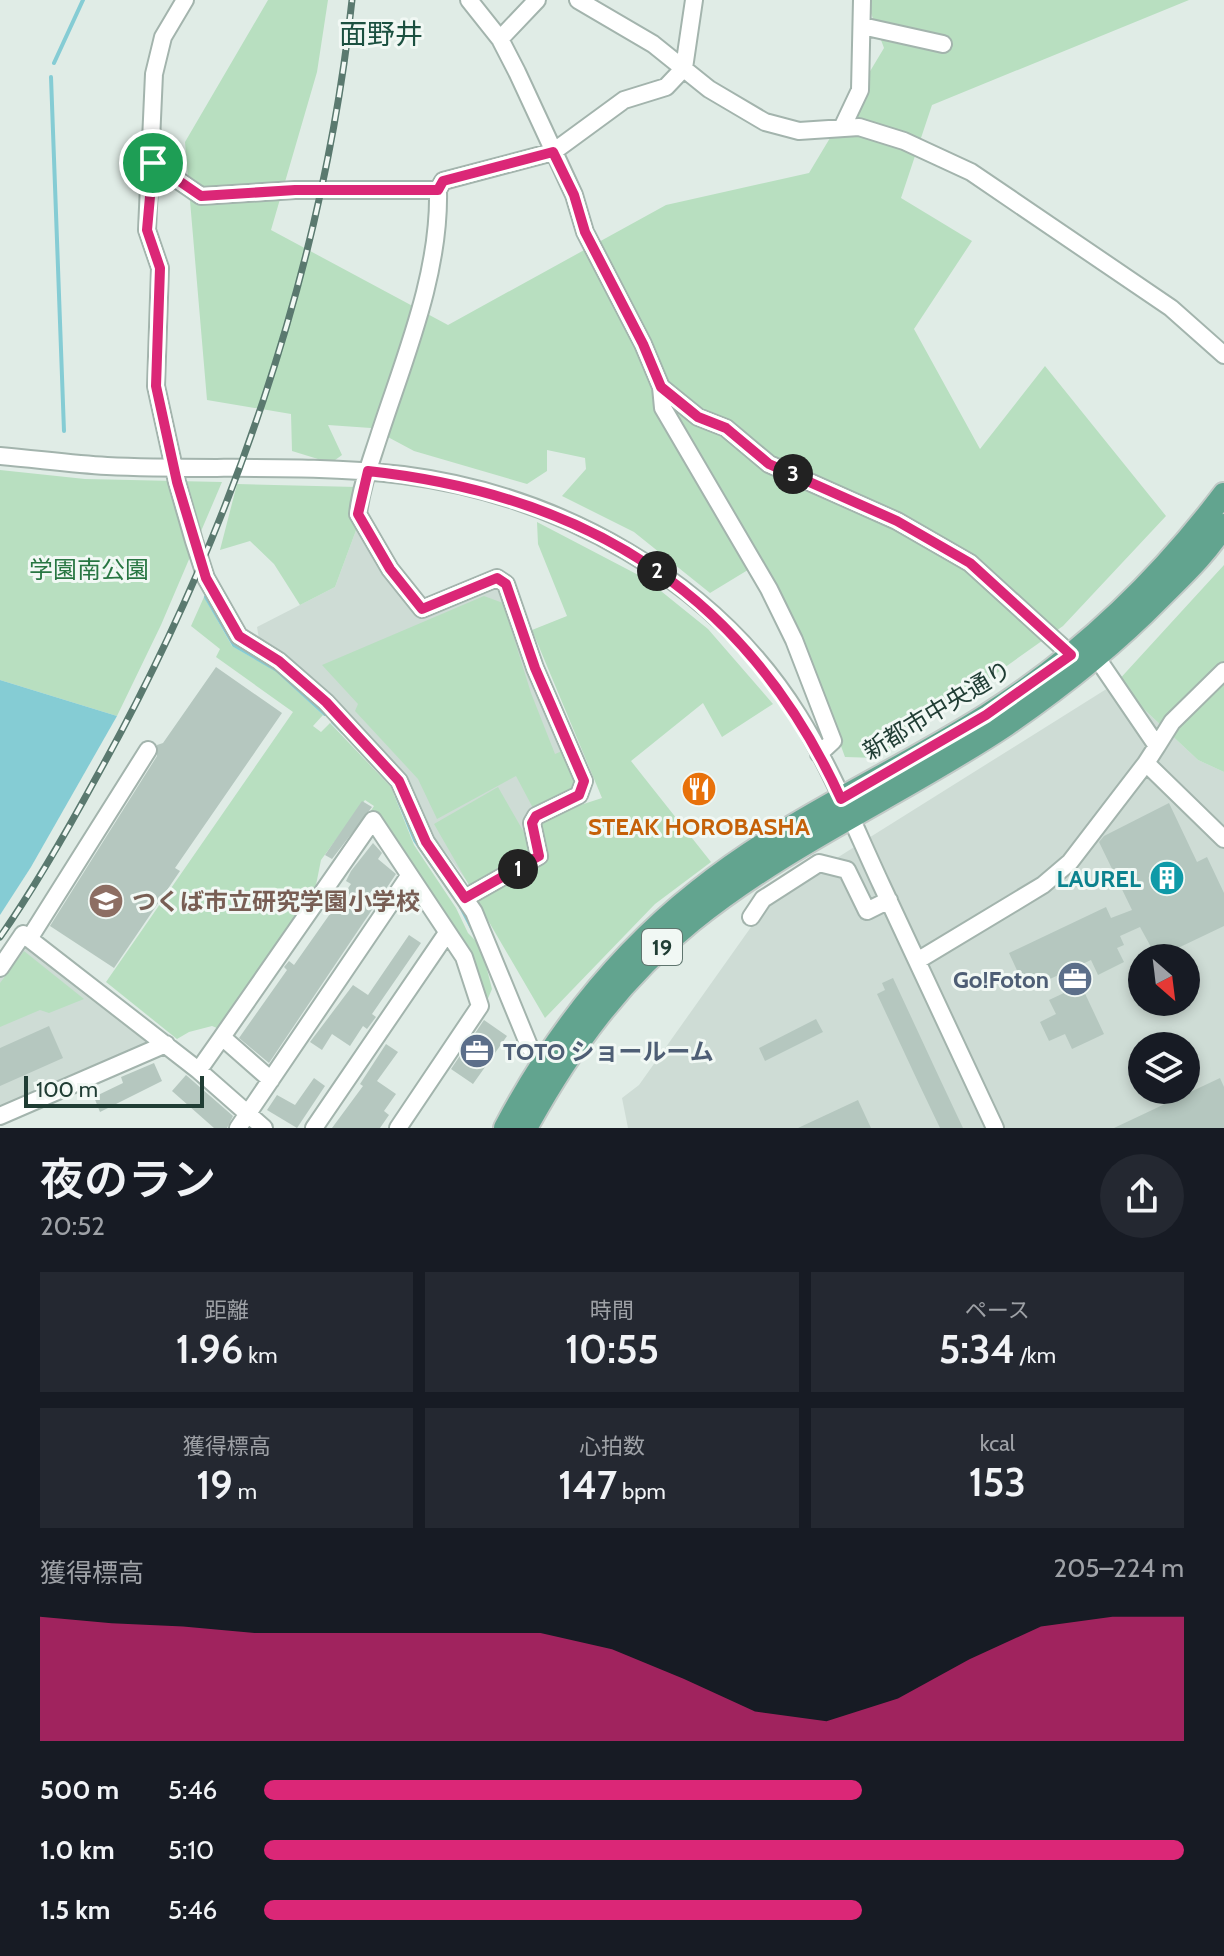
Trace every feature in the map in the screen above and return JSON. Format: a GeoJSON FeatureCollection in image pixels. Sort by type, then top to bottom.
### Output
{"type":"FeatureCollection","features":[{"type":"Feature","properties":{"kind":"main road","name":"新都市中央通り"},"geometry":{"type":"LineString","coordinates":[[526,1128],[582,1035],[613,995],[652,955],[845,808],[1071,655],[1161,571],[1224,494]]}},
{"type":"Feature","properties":{"kind":"main road","name":"新都市中央通り"},"geometry":{"type":"LineString","coordinates":[[505,1128],[544,1060],[604,982],[639,944],[698,891],[845,808],[1003,726],[1097,658],[1196,562],[1224,525]]}},
{"type":"Feature","properties":{"kind":"street"},"geometry":{"type":"LineString","coordinates":[[185,0],[163,37],[154,74],[153,163],[147,230],[160,268],[156,386],[173,467],[206,578],[239,636],[279,661],[326,702],[399,781],[426,842],[465,898],[502,973],[530,1048],[544,1060]]}},
{"type":"Feature","properties":{"kind":"street"},"geometry":{"type":"LineString","coordinates":[[469,0],[500,39],[574,195],[585,232],[643,344],[661,387],[663,408],[769,589],[794,640],[833,741],[819,754]]}},
{"type":"Feature","properties":{"kind":"street"},"geometry":{"type":"LineString","coordinates":[[500,39],[537,0]]}},
{"type":"Feature","properties":{"kind":"street"},"geometry":{"type":"LineString","coordinates":[[578,0],[653,44],[715,94],[765,122],[799,131],[859,127],[904,141],[971,172],[1171,308],[1224,355]]}},
{"type":"Feature","properties":{"kind":"street"},"geometry":{"type":"LineString","coordinates":[[465,898],[539,856],[532,823],[536,816],[579,795],[584,781],[535,668],[506,584],[497,578],[422,609],[390,569],[358,514],[368,471],[408,351],[429,269],[439,224],[438,190],[443,181],[553,152],[624,100],[666,87],[684,68],[694,0]]}},
{"type":"Feature","properties":{"kind":"street"},"geometry":{"type":"LineString","coordinates":[[842,128],[860,90],[862,0]]}},
{"type":"Feature","properties":{"kind":"street"},"geometry":{"type":"LineString","coordinates":[[862,26],[943,44]]}},
{"type":"Feature","properties":{"kind":"street"},"geometry":{"type":"LineString","coordinates":[[153,163],[201,196],[295,190],[438,190]]}},
{"type":"Feature","properties":{"kind":"street"},"geometry":{"type":"LineString","coordinates":[[661,387],[698,417],[726,428],[769,464],[897,521],[960,556],[1016,601],[1071,655]]}},
{"type":"Feature","properties":{"kind":"street"},"geometry":{"type":"LineString","coordinates":[[0,456],[107,466],[368,471],[454,483],[530,504],[608,540],[641,560],[698,603],[749,650],[798,715],[889,900],[995,1128]]}},
{"type":"Feature","properties":{"kind":"street"},"geometry":{"type":"LineString","coordinates":[[1097,658],[1157,746]]}},
{"type":"Feature","properties":{"kind":"street"},"geometry":{"type":"LineString","coordinates":[[917,961],[1043,885],[1070,862],[1146,763],[1172,722],[1224,671]]}},
{"type":"Feature","properties":{"kind":"street"},"geometry":{"type":"LineString","coordinates":[[29,939],[148,750]]}},
{"type":"Feature","properties":{"kind":"street"},"geometry":{"type":"LineString","coordinates":[[1146,763],[1224,839]]}},
{"type":"Feature","properties":{"kind":"street"},"geometry":{"type":"LineString","coordinates":[[203,1064],[373,820],[464,957],[480,1006],[398,1128]]}},
{"type":"Feature","properties":{"kind":"street"},"geometry":{"type":"LineString","coordinates":[[751,917],[763,899],[819,863],[847,870],[867,911],[889,900]]}},
{"type":"Feature","properties":{"kind":"street"},"geometry":{"type":"LineString","coordinates":[[238,1128],[409,876]]}},
{"type":"Feature","properties":{"kind":"street"},"geometry":{"type":"LineString","coordinates":[[314,1128],[447,933]]}},
{"type":"Feature","properties":{"kind":"street"},"geometry":{"type":"LineString","coordinates":[[0,968],[23,934],[166,1044],[264,1128]]}},
{"type":"Feature","properties":{"kind":"street"},"geometry":{"type":"LineString","coordinates":[[222,1037],[271,1080]]}},
{"type":"Feature","properties":{"kind":"street"},"geometry":{"type":"LineString","coordinates":[[0,1116],[166,1044]]}},
{"type":"Feature","properties":{"kind":"shaded area"},"geometry":{"type":"Polygon","coordinates":[[[358,525],[418,615],[499,583],[580,786],[578,792],[526,816],[536,849],[472,888],[434,837],[405,773],[331,696],[260,645],[257,627],[335,587],[358,525]]]}},
{"type":"Feature","properties":{"kind":"shaded area"},"geometry":{"type":"Polygon","coordinates":[[[1116,683],[1198,760],[1224,772],[1224,1128],[628,1128],[622,1098],[639,1085],[761,913],[765,903],[1116,683]]]}},
{"type":"Feature","properties":{"kind":"shaded area"},"geometry":{"type":"Polygon","coordinates":[[[23,944],[152,1042],[0,1109],[0,977],[23,944]]]}},
{"type":"Feature","properties":{"kind":"green space"},"geometry":{"type":"Polygon","coordinates":[[[268,0],[328,0],[317,72],[271,230],[448,325],[666,205],[809,173],[884,48],[866,0],[1189,0],[932,105],[901,198],[972,241],[914,329],[980,449],[1045,366],[1166,516],[1063,626],[877,758],[845,757],[815,675],[761,562],[710,593],[634,532],[562,496],[586,469],[585,458],[547,450],[547,471],[527,484],[414,451],[371,428],[328,425],[342,455],[331,463],[292,451],[291,414],[207,400],[185,142],[268,0]]]}},
{"type":"Feature","properties":{"kind":"green space","name":"学園南公園"},"geometry":{"type":"Polygon","coordinates":[[[0,470],[85,479],[222,482],[161,625],[117,716],[0,680],[0,470]]]}},
{"type":"Feature","properties":{"kind":"green space"},"geometry":{"type":"Polygon","coordinates":[[[237,484],[357,487],[358,525],[335,587],[300,605],[274,564],[250,541],[220,550],[237,484]]]}},
{"type":"Feature","properties":{"kind":"green space"},"geometry":{"type":"Polygon","coordinates":[[[537,522],[646,579],[708,629],[773,704],[722,737],[703,703],[631,761],[711,862],[655,904],[545,1018],[475,898],[541,863],[539,824],[559,812],[602,798],[532,630],[567,616],[538,544],[537,522]]]}},
{"type":"Feature","properties":{"kind":"green space"},"geometry":{"type":"Polygon","coordinates":[[[1224,565],[1224,772],[1198,760],[1116,683],[1224,565]]]}},
{"type":"Feature","properties":{"kind":"green space"},"geometry":{"type":"Polygon","coordinates":[[[484,596],[503,603],[531,693],[555,754],[562,751],[577,787],[534,810],[516,776],[437,819],[418,779],[355,711],[358,704],[322,665],[484,596]]]}},
{"type":"Feature","properties":{"kind":"green space"},"geometry":{"type":"Polygon","coordinates":[[[204,597],[232,646],[276,671],[323,715],[313,726],[321,732],[330,723],[391,787],[414,845],[456,908],[468,933],[481,946],[492,989],[486,1003],[472,961],[370,812],[374,806],[365,800],[321,860],[314,895],[222,1030],[212,1026],[177,1039],[106,982],[293,712],[216,657],[220,649],[191,626],[204,597]]]}},
{"type":"Feature","properties":{"kind":"green space"},"geometry":{"type":"Polygon","coordinates":[[[498,787],[533,848],[469,885],[434,824],[498,787]]]}},
{"type":"Feature","properties":{"kind":"green space"},"geometry":{"type":"Polygon","coordinates":[[[24,951],[84,999],[49,1013],[40,1010],[0,1027],[0,983],[24,951]]]}},
{"type":"Feature","properties":{"kind":"water"},"geometry":{"type":"Polygon","coordinates":[[[0,680],[117,716],[0,915],[0,680]]]}},
{"type":"Feature","properties":{"kind":"building"},"geometry":{"type":"Polygon","coordinates":[[[216,667],[282,713],[175,868],[180,871],[114,968],[50,926],[157,756],[157,745],[163,743],[216,667]]]}},
{"type":"Feature","properties":{"kind":"building"},"geometry":{"type":"Polygon","coordinates":[[[362,801],[372,807],[332,859],[325,855],[362,801]]]}},
{"type":"Feature","properties":{"kind":"building","name":"LAUREL"},"geometry":{"type":"Polygon","coordinates":[[[1169,803],[1197,862],[1207,857],[1224,893],[1224,926],[1186,944],[1149,944],[1140,927],[1120,936],[1124,945],[1117,948],[1124,962],[1098,975],[1091,960],[1026,990],[1009,953],[1106,907],[1111,918],[1132,910],[1099,842],[1104,836],[1169,803]]]}},
{"type":"Feature","properties":{"kind":"building"},"geometry":{"type":"Polygon","coordinates":[[[373,843],[382,853],[378,859],[396,874],[269,1063],[239,1038],[287,970],[284,967],[289,961],[294,965],[351,884],[346,881],[351,871],[373,843]]]}},
{"type":"Feature","properties":{"kind":"building"},"geometry":{"type":"Polygon","coordinates":[[[409,935],[421,943],[372,1014],[376,1017],[367,1029],[363,1026],[350,1046],[332,1034],[322,1050],[310,1042],[353,985],[368,995],[409,935]]]}},
{"type":"Feature","properties":{"kind":"building"},"geometry":{"type":"Polygon","coordinates":[[[893,978],[963,1128],[940,1128],[877,994],[885,990],[882,983],[893,978]]]}},
{"type":"Feature","properties":{"kind":"building"},"geometry":{"type":"Polygon","coordinates":[[[1081,985],[1104,1034],[1072,1049],[1065,1034],[1049,1041],[1040,1022],[1056,1014],[1049,1000],[1081,985]]]}},
{"type":"Feature","properties":{"kind":"building"},"geometry":{"type":"Polygon","coordinates":[[[816,1019],[823,1032],[765,1061],[759,1048],[816,1019]]]}},
{"type":"Feature","properties":{"kind":"building","name":"TOTO ショールーム"},"geometry":{"type":"Polygon","coordinates":[[[484,1020],[507,1036],[473,1084],[451,1069],[484,1020]]]}},
{"type":"Feature","properties":{"kind":"building"},"geometry":{"type":"Polygon","coordinates":[[[49,1026],[63,1058],[0,1086],[0,1048],[49,1026]]]}},
{"type":"Feature","properties":{"kind":"building"},"geometry":{"type":"Polygon","coordinates":[[[386,1044],[398,1052],[377,1081],[396,1094],[384,1111],[389,1115],[380,1128],[332,1128],[363,1086],[360,1084],[386,1044]]]}},
{"type":"Feature","properties":{"kind":"building"},"geometry":{"type":"Polygon","coordinates":[[[154,1063],[162,1081],[100,1112],[94,1097],[123,1083],[121,1077],[154,1063]]]}},
{"type":"Feature","properties":{"kind":"building"},"geometry":{"type":"Polygon","coordinates":[[[186,1075],[233,1116],[227,1128],[214,1128],[172,1091],[186,1075]]]}},
{"type":"Feature","properties":{"kind":"building"},"geometry":{"type":"Polygon","coordinates":[[[314,1078],[325,1086],[297,1128],[267,1110],[277,1095],[295,1105],[314,1078]]]}},
{"type":"Feature","properties":{"kind":"building"},"geometry":{"type":"Polygon","coordinates":[[[1220,1078],[1224,1087],[1224,1128],[1114,1128],[1165,1104],[1200,1104],[1200,1087],[1220,1078]]]}},
{"type":"Feature","properties":{"kind":"building"},"geometry":{"type":"Polygon","coordinates":[[[858,1100],[871,1128],[798,1128],[858,1100]]]}},
{"type":"Feature","properties":{"kind":"waterway"},"geometry":{"type":"LineString","coordinates":[[54,63],[83,0]]}},
{"type":"Feature","properties":{"kind":"waterway"},"geometry":{"type":"LineString","coordinates":[[51,77],[64,431]]}},
{"type":"Feature","properties":{"kind":"waterway"},"geometry":{"type":"LineString","coordinates":[[206,597],[234,645],[277,670],[325,714]]}},
{"type":"Feature","properties":{"kind":"waterway"},"geometry":{"type":"LineString","coordinates":[[333,722],[343,732]]}},
{"type":"Feature","properties":{"kind":"waterway"},"geometry":{"type":"LineString","coordinates":[[397,796],[415,840],[456,899]]}},
{"type":"Feature","properties":{"kind":"waterway"},"geometry":{"type":"LineString","coordinates":[[461,907],[475,934]]}},
{"type":"Feature","properties":{"kind":"railway"},"geometry":{"type":"LineString","coordinates":[[0,937],[63,838],[145,686],[228,498],[263,401],[293,302],[318,202],[338,101],[352,0]]}},
{"type":"Feature","properties":{"kind":"place","name":"STEAK HOROBASHA"},"geometry":{"type":"Point","coordinates":[699,789]}},
{"type":"Feature","properties":{"kind":"place","name":"LAUREL"},"geometry":{"type":"Point","coordinates":[1167,878]}},
{"type":"Feature","properties":{"kind":"place","name":"つくば市立研究学園小学校"},"geometry":{"type":"Point","coordinates":[106,901]}},
{"type":"Feature","properties":{"kind":"place","name":"Go!Foton"},"geometry":{"type":"Point","coordinates":[1075,979]}},
{"type":"Feature","properties":{"kind":"place","name":"TOTO ショールーム"},"geometry":{"type":"Point","coordinates":[477,1051]}},
{"type":"Feature","properties":{"kind":"district","name":"面野井"},"geometry":{"type":"Point","coordinates":[381,34]}},
{"type":"Feature","properties":{"kind":"route"},"geometry":{"type":"LineString","coordinates":[[553,152],[574,195],[585,232],[643,344],[661,387],[682,407],[726,428],[769,464],[897,521],[970,563],[1016,601],[1071,655],[986,715],[841,799],[798,715],[749,650],[678,586],[641,560],[608,540],[530,504],[454,483],[368,471],[358,514],[390,569],[422,609],[497,578],[506,584],[535,668],[584,781],[584,789],[579,795],[536,816],[532,823],[539,856],[465,898],[426,842],[399,781],[326,702],[279,661],[239,636],[206,578],[177,482],[156,386],[160,268],[147,230],[153,163],[201,196],[295,190],[438,190],[443,181],[507,167],[553,152]]}}]}
